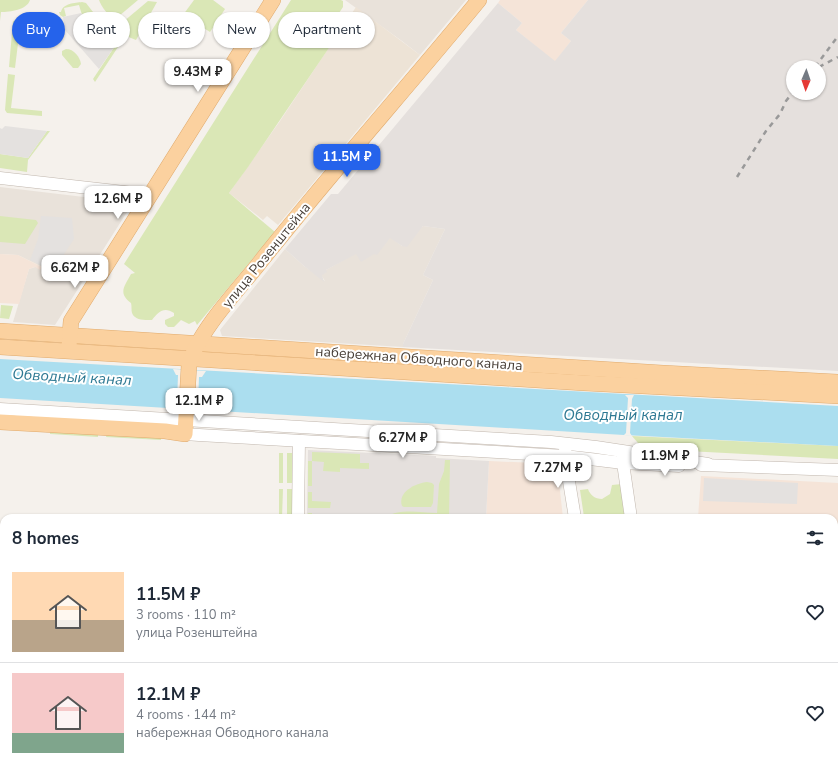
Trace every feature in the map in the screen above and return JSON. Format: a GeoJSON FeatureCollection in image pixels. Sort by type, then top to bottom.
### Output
{"type":"FeatureCollection","features":[{"type":"Feature","properties":{"kind":"main road"},"geometry":{"type":"LineString","coordinates":[[69,343],[71,321],[273,0]]}},
{"type":"Feature","properties":{"kind":"main road","name":"улица Розенштейна"},"geometry":{"type":"LineString","coordinates":[[189,364],[205,331],[278,240],[479,0]]}},
{"type":"Feature","properties":{"kind":"main road","name":"набережная Обводного канала"},"geometry":{"type":"LineString","coordinates":[[0,331],[189,364],[838,396]]}},
{"type":"Feature","properties":{"kind":"main road","name":"набережная Обводного канала"},"geometry":{"type":"LineString","coordinates":[[0,347],[69,343],[198,344],[663,373],[838,382]]}},
{"type":"Feature","properties":{"kind":"main road"},"geometry":{"type":"LineString","coordinates":[[0,422],[157,431],[186,421],[189,364]]}},
{"type":"Feature","properties":{"kind":"street"},"geometry":{"type":"LineString","coordinates":[[0,178],[133,193],[146,200]]}},
{"type":"Feature","properties":{"kind":"street"},"geometry":{"type":"LineString","coordinates":[[0,409],[564,443],[623,457],[682,466],[708,464],[838,470]]}},
{"type":"Feature","properties":{"kind":"street"},"geometry":{"type":"LineString","coordinates":[[186,421],[299,441],[565,456],[623,457]]}},
{"type":"Feature","properties":{"kind":"street"},"geometry":{"type":"LineString","coordinates":[[298,514],[299,441]]}},
{"type":"Feature","properties":{"kind":"street"},"geometry":{"type":"LineString","coordinates":[[564,443],[574,514]]}},
{"type":"Feature","properties":{"kind":"street"},"geometry":{"type":"LineString","coordinates":[[623,457],[630,514]]}},
{"type":"Feature","properties":{"kind":"shaded area"},"geometry":{"type":"Polygon","coordinates":[[[345,0],[466,0],[420,55],[375,22],[375,12],[362,12],[345,0]]]}},
{"type":"Feature","properties":{"kind":"shaded area"},"geometry":{"type":"Polygon","coordinates":[[[500,0],[588,0],[561,33],[571,41],[555,62],[516,30],[522,23],[498,3],[500,0]]]}},
{"type":"Feature","properties":{"kind":"shaded area"},"geometry":{"type":"Polygon","coordinates":[[[588,0],[838,0],[838,371],[403,347],[403,344],[433,280],[423,275],[445,229],[423,226],[407,247],[402,246],[390,238],[377,255],[374,254],[361,262],[356,254],[326,270],[327,272],[322,275],[324,282],[285,249],[331,194],[338,194],[498,3],[522,23],[516,30],[555,61],[571,41],[561,33],[588,0]]]}},
{"type":"Feature","properties":{"kind":"shaded area"},"geometry":{"type":"Polygon","coordinates":[[[356,7],[363,12],[353,12],[356,7]]]}},
{"type":"Feature","properties":{"kind":"shaded area"},"geometry":{"type":"Polygon","coordinates":[[[73,15],[73,39],[65,30],[65,17],[73,15]]]}},
{"type":"Feature","properties":{"kind":"shaded area"},"geometry":{"type":"Polygon","coordinates":[[[375,21],[420,55],[278,225],[267,216],[263,220],[229,193],[280,121],[329,48],[375,48],[375,21]]]}},
{"type":"Feature","properties":{"kind":"shaded area"},"geometry":{"type":"Polygon","coordinates":[[[81,48],[114,48],[99,69],[81,48]]]}},
{"type":"Feature","properties":{"kind":"shaded area"},"geometry":{"type":"Polygon","coordinates":[[[5,126],[47,131],[28,158],[0,154],[0,128],[2,129],[5,126]]]}},
{"type":"Feature","properties":{"kind":"shaded area"},"geometry":{"type":"Polygon","coordinates":[[[0,187],[126,202],[129,209],[55,325],[13,322],[29,269],[42,267],[18,255],[0,254],[0,187]]]}},
{"type":"Feature","properties":{"kind":"shaded area"},"geometry":{"type":"Polygon","coordinates":[[[41,216],[72,218],[74,239],[53,271],[30,260],[38,239],[41,216]]]}},
{"type":"Feature","properties":{"kind":"shaded area"},"geometry":{"type":"Polygon","coordinates":[[[423,226],[445,229],[423,275],[433,280],[403,344],[403,347],[222,336],[220,330],[285,249],[304,266],[325,281],[321,275],[326,270],[356,253],[390,237],[402,246],[423,226]]]}},
{"type":"Feature","properties":{"kind":"shaded area"},"geometry":{"type":"Polygon","coordinates":[[[0,254],[18,255],[42,267],[40,270],[35,267],[29,269],[19,304],[0,303],[0,254]]]}},
{"type":"Feature","properties":{"kind":"shaded area"},"geometry":{"type":"Polygon","coordinates":[[[308,450],[436,456],[436,458],[489,461],[486,514],[307,514],[308,450]]]}},
{"type":"Feature","properties":{"kind":"shaded area"},"geometry":{"type":"Polygon","coordinates":[[[489,461],[557,464],[563,514],[486,514],[489,461]]]}},
{"type":"Feature","properties":{"kind":"shaded area"},"geometry":{"type":"Polygon","coordinates":[[[701,476],[838,483],[838,514],[698,514],[701,476]]]}},
{"type":"Feature","properties":{"kind":"shaded area"},"geometry":{"type":"Polygon","coordinates":[[[704,478],[798,483],[797,504],[703,501],[704,478]]]}},
{"type":"Feature","properties":{"kind":"green space"},"geometry":{"type":"Polygon","coordinates":[[[0,0],[30,0],[22,8],[13,11],[1,12],[0,21],[0,0]]]}},
{"type":"Feature","properties":{"kind":"green space"},"geometry":{"type":"Polygon","coordinates":[[[99,0],[138,0],[124,12],[107,12],[99,0]]]}},
{"type":"Feature","properties":{"kind":"green space"},"geometry":{"type":"Polygon","coordinates":[[[194,0],[213,0],[225,9],[223,12],[213,12],[213,27],[210,32],[205,29],[205,12],[185,12],[194,0]]]}},
{"type":"Feature","properties":{"kind":"green space"},"geometry":{"type":"Polygon","coordinates":[[[291,0],[343,1],[343,7],[340,12],[283,12],[291,0]]]}},
{"type":"Feature","properties":{"kind":"green space"},"geometry":{"type":"Polygon","coordinates":[[[148,1],[157,2],[151,12],[138,12],[138,36],[136,40],[130,38],[130,16],[148,1]]]}},
{"type":"Feature","properties":{"kind":"green space"},"geometry":{"type":"Polygon","coordinates":[[[73,3],[86,3],[93,12],[81,12],[79,5],[64,8],[65,12],[61,12],[64,7],[73,3]]]}},
{"type":"Feature","properties":{"kind":"green space"},"geometry":{"type":"Polygon","coordinates":[[[278,21],[278,48],[329,48],[229,193],[275,232],[197,325],[195,321],[189,324],[181,320],[174,327],[168,327],[165,324],[165,320],[174,316],[174,313],[167,310],[159,312],[152,320],[138,319],[133,316],[131,303],[123,293],[124,286],[131,274],[135,273],[124,264],[261,48],[270,48],[270,33],[278,21]]]}},
{"type":"Feature","properties":{"kind":"green space"},"geometry":{"type":"Polygon","coordinates":[[[12,32],[12,48],[17,48],[15,68],[9,67],[12,32]]]}},
{"type":"Feature","properties":{"kind":"green space"},"geometry":{"type":"Polygon","coordinates":[[[114,48],[117,48],[95,82],[93,79],[114,48]]]}},
{"type":"Feature","properties":{"kind":"green space"},"geometry":{"type":"Polygon","coordinates":[[[66,49],[72,50],[78,56],[81,64],[78,68],[73,68],[62,55],[62,51],[66,49]]]}},
{"type":"Feature","properties":{"kind":"green space"},"geometry":{"type":"Polygon","coordinates":[[[8,74],[15,75],[11,108],[42,111],[42,116],[7,113],[5,110],[8,74]]]}},
{"type":"Feature","properties":{"kind":"green space"},"geometry":{"type":"Polygon","coordinates":[[[47,131],[50,131],[28,160],[27,172],[0,168],[0,154],[28,158],[47,131]]]}},
{"type":"Feature","properties":{"kind":"green space"},"geometry":{"type":"Polygon","coordinates":[[[0,216],[36,220],[38,223],[25,244],[0,242],[0,216]]]}},
{"type":"Feature","properties":{"kind":"green space"},"geometry":{"type":"Polygon","coordinates":[[[1,305],[13,306],[9,319],[0,318],[1,305]]]}},
{"type":"Feature","properties":{"kind":"green space"},"geometry":{"type":"Polygon","coordinates":[[[50,431],[98,434],[98,437],[50,434],[50,431]]]}},
{"type":"Feature","properties":{"kind":"green space"},"geometry":{"type":"Polygon","coordinates":[[[107,434],[161,437],[161,440],[106,437],[107,434]]]}},
{"type":"Feature","properties":{"kind":"green space"},"geometry":{"type":"Polygon","coordinates":[[[632,436],[838,446],[838,459],[668,450],[638,443],[632,436]]]}},
{"type":"Feature","properties":{"kind":"green space"},"geometry":{"type":"Polygon","coordinates":[[[312,452],[360,454],[360,463],[369,463],[369,469],[340,468],[340,472],[323,471],[324,462],[312,461],[312,452]]]}},
{"type":"Feature","properties":{"kind":"green space"},"geometry":{"type":"Polygon","coordinates":[[[279,453],[283,453],[283,483],[279,483],[279,453]]]}},
{"type":"Feature","properties":{"kind":"green space"},"geometry":{"type":"Polygon","coordinates":[[[287,453],[292,453],[292,483],[287,483],[287,453]]]}},
{"type":"Feature","properties":{"kind":"green space"},"geometry":{"type":"Polygon","coordinates":[[[445,460],[450,460],[449,514],[392,514],[405,512],[437,513],[439,484],[444,471],[445,460]]]}},
{"type":"Feature","properties":{"kind":"green space"},"geometry":{"type":"Polygon","coordinates":[[[308,461],[312,461],[312,486],[308,486],[308,461]]]}},
{"type":"Feature","properties":{"kind":"green space"},"geometry":{"type":"Polygon","coordinates":[[[427,482],[434,485],[433,503],[431,507],[402,506],[402,496],[408,489],[418,484],[427,482]]]}},
{"type":"Feature","properties":{"kind":"green space"},"geometry":{"type":"Polygon","coordinates":[[[622,484],[626,514],[584,514],[580,490],[588,489],[593,496],[602,499],[610,494],[612,485],[622,484]]]}},
{"type":"Feature","properties":{"kind":"green space"},"geometry":{"type":"Polygon","coordinates":[[[279,489],[283,489],[282,514],[279,514],[279,489]]]}},
{"type":"Feature","properties":{"kind":"green space"},"geometry":{"type":"Polygon","coordinates":[[[287,489],[292,489],[292,514],[287,514],[287,489]]]}},
{"type":"Feature","properties":{"kind":"green space"},"geometry":{"type":"Polygon","coordinates":[[[308,492],[312,492],[312,501],[331,502],[330,508],[308,508],[308,492]]]}},
{"type":"Feature","properties":{"kind":"water","name":"Обводный канал"},"geometry":{"type":"Polygon","coordinates":[[[0,359],[838,406],[838,446],[624,435],[0,398],[0,359]]]}},
{"type":"Feature","properties":{"kind":"pier"},"geometry":{"type":"Polygon","coordinates":[[[173,369],[206,371],[202,377],[199,377],[198,403],[203,410],[172,409],[175,402],[177,402],[178,375],[176,375],[173,369]]]}},
{"type":"Feature","properties":{"kind":"pier"},"geometry":{"type":"Polygon","coordinates":[[[625,395],[634,395],[632,399],[630,433],[632,436],[624,435],[626,433],[628,398],[625,395]]]}},
{"type":"Feature","properties":{"kind":"railway"},"geometry":{"type":"LineString","coordinates":[[820,60],[838,36]]}},
{"type":"Feature","properties":{"kind":"railway"},"geometry":{"type":"LineString","coordinates":[[826,63],[838,57]]}},
{"type":"Feature","properties":{"kind":"railway"},"geometry":{"type":"LineString","coordinates":[[737,177],[766,131],[780,114],[787,100]]}}]}
